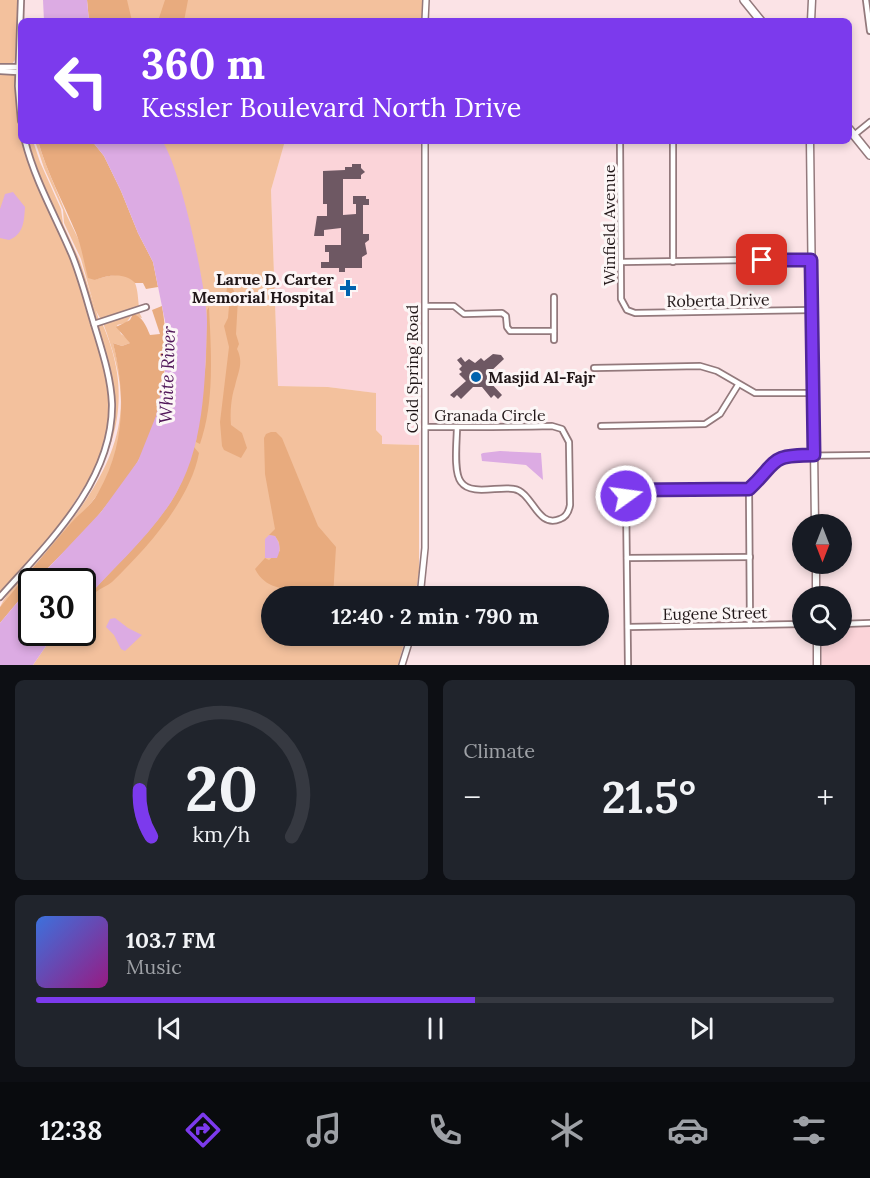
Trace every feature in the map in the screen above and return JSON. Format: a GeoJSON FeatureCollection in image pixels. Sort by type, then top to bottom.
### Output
{"type":"FeatureCollection","features":[{"type":"Feature","properties":{"kind":"main road"},"geometry":{"type":"LineString","coordinates":[[744,0],[759,18]]}},
{"type":"Feature","properties":{"kind":"main road"},"geometry":{"type":"LineString","coordinates":[[811,18],[812,0]]}},
{"type":"Feature","properties":{"kind":"main road"},"geometry":{"type":"LineString","coordinates":[[852,133],[870,155]]}},
{"type":"Feature","properties":{"kind":"main road"},"geometry":{"type":"LineString","coordinates":[[810,144],[815,514]]}},
{"type":"Feature","properties":{"kind":"main road"},"geometry":{"type":"LineString","coordinates":[[816,646],[817,665]]}},
{"type":"Feature","properties":{"kind":"street"},"geometry":{"type":"LineString","coordinates":[[20,18],[21,0]]}},
{"type":"Feature","properties":{"kind":"street"},"geometry":{"type":"LineString","coordinates":[[425,18],[426,0]]}},
{"type":"Feature","properties":{"kind":"street"},"geometry":{"type":"LineString","coordinates":[[866,0],[870,31]]}},
{"type":"Feature","properties":{"kind":"street"},"geometry":{"type":"LineString","coordinates":[[0,69],[18,70]]}},
{"type":"Feature","properties":{"kind":"street"},"geometry":{"type":"LineString","coordinates":[[852,131],[870,122]]}},
{"type":"Feature","properties":{"kind":"street"},"geometry":{"type":"LineString","coordinates":[[0,597],[62,525],[92,478],[104,452],[111,417],[107,367],[77,267],[38,181],[26,144]]}},
{"type":"Feature","properties":{"kind":"street","name":"Cold Spring Road"},"geometry":{"type":"LineString","coordinates":[[421,586],[424,555],[425,144]]}},
{"type":"Feature","properties":{"kind":"street","name":"Winfield Avenue"},"geometry":{"type":"LineString","coordinates":[[620,144],[621,302],[625,309]]}},
{"type":"Feature","properties":{"kind":"street"},"geometry":{"type":"LineString","coordinates":[[673,144],[673,262]]}},
{"type":"Feature","properties":{"kind":"street"},"geometry":{"type":"LineString","coordinates":[[621,262],[811,260]]}},
{"type":"Feature","properties":{"kind":"street"},"geometry":{"type":"LineString","coordinates":[[554,297],[554,340]]}},
{"type":"Feature","properties":{"kind":"street"},"geometry":{"type":"LineString","coordinates":[[426,306],[454,306],[464,314],[502,313],[506,317],[510,331],[554,331]]}},
{"type":"Feature","properties":{"kind":"street"},"geometry":{"type":"LineString","coordinates":[[94,324],[146,307]]}},
{"type":"Feature","properties":{"kind":"street","name":"Roberta Drive"},"geometry":{"type":"LineString","coordinates":[[625,309],[635,313],[812,310]]}},
{"type":"Feature","properties":{"kind":"street"},"geometry":{"type":"LineString","coordinates":[[594,368],[700,366],[717,371],[738,385],[761,394],[813,393]]}},
{"type":"Feature","properties":{"kind":"street"},"geometry":{"type":"LineString","coordinates":[[601,426],[705,424],[720,414],[738,385]]}},
{"type":"Feature","properties":{"kind":"street","name":"Granada Circle"},"geometry":{"type":"LineString","coordinates":[[425,428],[457,427],[556,427],[565,432],[569,442],[570,505],[566,515],[559,520],[545,519],[525,495],[515,489],[473,489],[463,484],[457,473],[457,427]]}},
{"type":"Feature","properties":{"kind":"street"},"geometry":{"type":"LineString","coordinates":[[750,625],[749,489],[778,459],[789,455],[870,455]]}},
{"type":"Feature","properties":{"kind":"street"},"geometry":{"type":"LineString","coordinates":[[628,665],[628,494],[635,490],[749,489]]}},
{"type":"Feature","properties":{"kind":"street"},"geometry":{"type":"LineString","coordinates":[[627,558],[750,556]]}},
{"type":"Feature","properties":{"kind":"street"},"geometry":{"type":"LineString","coordinates":[[852,624],[870,623]]}},
{"type":"Feature","properties":{"kind":"street","name":"Eugene Street"},"geometry":{"type":"LineString","coordinates":[[628,627],[792,624]]}},
{"type":"Feature","properties":{"kind":"street"},"geometry":{"type":"LineString","coordinates":[[402,665],[408,646]]}},
{"type":"Feature","properties":{"kind":"shaded area"},"geometry":{"type":"Polygon","coordinates":[[[0,0],[18,0],[15,60],[11,65],[0,66],[0,0]]]}},
{"type":"Feature","properties":{"kind":"shaded area"},"geometry":{"type":"Polygon","coordinates":[[[87,0],[127,0],[131,18],[89,18],[87,0]]]}},
{"type":"Feature","properties":{"kind":"shaded area"},"geometry":{"type":"Polygon","coordinates":[[[95,0],[423,0],[423,18],[94,18],[95,0]]]}},
{"type":"Feature","properties":{"kind":"shaded area"},"geometry":{"type":"Polygon","coordinates":[[[165,0],[188,0],[185,18],[159,18],[165,0]]]}},
{"type":"Feature","properties":{"kind":"shaded area"},"geometry":{"type":"Polygon","coordinates":[[[0,72],[15,72],[18,94],[18,144],[26,144],[79,276],[108,385],[110,408],[105,440],[93,473],[60,525],[24,568],[18,568],[18,575],[0,597],[0,72]]]}},
{"type":"Feature","properties":{"kind":"shaded area"},"geometry":{"type":"Polygon","coordinates":[[[29,144],[34,144],[61,209],[63,224],[80,261],[99,320],[95,318],[76,258],[40,176],[29,144]]]}},
{"type":"Feature","properties":{"kind":"shaded area"},"geometry":{"type":"Polygon","coordinates":[[[36,144],[39,144],[82,247],[86,269],[95,280],[116,275],[128,276],[135,283],[139,307],[101,320],[95,309],[81,259],[64,223],[63,210],[36,144]]]}},
{"type":"Feature","properties":{"kind":"shaded area"},"geometry":{"type":"Polygon","coordinates":[[[39,144],[94,144],[104,156],[153,262],[158,287],[146,289],[143,283],[135,283],[121,276],[95,280],[88,278],[78,239],[39,144]]]}},
{"type":"Feature","properties":{"kind":"shaded area"},"geometry":{"type":"Polygon","coordinates":[[[163,144],[284,144],[271,190],[278,386],[328,387],[376,393],[376,430],[382,436],[382,444],[419,445],[419,572],[417,586],[261,586],[261,646],[403,646],[398,665],[33,665],[46,646],[96,646],[96,587],[100,583],[201,277],[176,176],[163,144]]]}},
{"type":"Feature","properties":{"kind":"shaded area","name":"Larue D. Carter Memorial Hospital"},"geometry":{"type":"Polygon","coordinates":[[[284,144],[423,144],[419,445],[382,444],[382,436],[376,430],[375,393],[328,387],[278,386],[271,190],[284,144]]]}},
{"type":"Feature","properties":{"kind":"shaded area"},"geometry":{"type":"Polygon","coordinates":[[[227,287],[232,287],[238,299],[236,334],[240,363],[232,400],[231,425],[242,433],[247,448],[241,458],[224,450],[220,422],[229,347],[224,326],[228,318],[229,306],[226,296],[227,287]]]}},
{"type":"Feature","properties":{"kind":"shaded area"},"geometry":{"type":"Polygon","coordinates":[[[162,306],[166,345],[159,407],[146,446],[120,488],[85,530],[48,568],[33,568],[92,502],[107,475],[118,439],[121,401],[113,343],[122,346],[130,343],[116,327],[130,320],[133,314],[142,320],[150,335],[160,334],[152,310],[162,306]]]}},
{"type":"Feature","properties":{"kind":"shaded area"},"geometry":{"type":"Polygon","coordinates":[[[209,307],[210,393],[205,428],[200,444],[196,442],[206,362],[207,310],[209,307]]]}},
{"type":"Feature","properties":{"kind":"shaded area"},"geometry":{"type":"Polygon","coordinates":[[[139,312],[142,318],[131,316],[126,323],[117,325],[121,334],[130,340],[130,343],[122,346],[113,343],[120,381],[122,401],[119,441],[114,460],[97,495],[32,568],[91,493],[110,455],[116,436],[121,392],[111,345],[103,323],[139,312]]]}},
{"type":"Feature","properties":{"kind":"shaded area"},"geometry":{"type":"Polygon","coordinates":[[[102,323],[112,349],[117,373],[119,397],[117,419],[112,442],[103,464],[77,509],[102,464],[112,431],[111,379],[98,328],[102,323]]]}},
{"type":"Feature","properties":{"kind":"shaded area"},"geometry":{"type":"Polygon","coordinates":[[[276,432],[282,438],[318,526],[336,547],[334,586],[274,586],[262,579],[255,569],[265,558],[269,560],[280,551],[279,542],[275,536],[269,535],[275,529],[265,474],[264,438],[266,434],[276,432]]]}},
{"type":"Feature","properties":{"kind":"shaded area"},"geometry":{"type":"Polygon","coordinates":[[[194,447],[199,453],[194,471],[165,523],[139,555],[112,582],[96,592],[96,588],[161,516],[182,482],[194,447]]]}},
{"type":"Feature","properties":{"kind":"shaded area"},"geometry":{"type":"Polygon","coordinates":[[[18,583],[18,586],[0,607],[4,600],[18,583]]]}},
{"type":"Feature","properties":{"kind":"shaded area"},"geometry":{"type":"Polygon","coordinates":[[[18,586],[18,602],[0,623],[0,607],[18,586]]]}},
{"type":"Feature","properties":{"kind":"shaded area"},"geometry":{"type":"Polygon","coordinates":[[[870,625],[870,665],[822,665],[821,646],[852,646],[852,626],[870,625]]]}},
{"type":"Feature","properties":{"kind":"water"},"geometry":{"type":"Polygon","coordinates":[[[43,0],[87,0],[89,18],[44,18],[43,0]]]}},
{"type":"Feature","properties":{"kind":"water","name":"White River"},"geometry":{"type":"Polygon","coordinates":[[[94,144],[164,144],[177,175],[184,200],[206,306],[204,392],[197,438],[182,482],[162,516],[96,588],[96,568],[48,568],[101,512],[138,461],[156,416],[167,361],[167,331],[153,262],[104,156],[94,144]]]}},
{"type":"Feature","properties":{"kind":"water"},"geometry":{"type":"Polygon","coordinates":[[[13,192],[25,207],[25,212],[20,231],[9,240],[0,238],[0,209],[5,194],[13,192]]]}},
{"type":"Feature","properties":{"kind":"water"},"geometry":{"type":"Polygon","coordinates":[[[500,451],[541,453],[543,480],[526,465],[482,461],[481,454],[500,451]]]}},
{"type":"Feature","properties":{"kind":"water"},"geometry":{"type":"Polygon","coordinates":[[[269,535],[275,536],[279,544],[277,558],[265,558],[265,539],[269,535]]]}},
{"type":"Feature","properties":{"kind":"water"},"geometry":{"type":"Polygon","coordinates":[[[18,602],[18,646],[46,646],[33,665],[0,665],[0,623],[18,602]]]}},
{"type":"Feature","properties":{"kind":"water"},"geometry":{"type":"Polygon","coordinates":[[[115,618],[142,635],[125,651],[121,649],[114,635],[106,627],[110,619],[115,618]]]}},
{"type":"Feature","properties":{"kind":"building","name":"Larue D. Carter Memorial Hospital"},"geometry":{"type":"Polygon","coordinates":[[[352,164],[361,164],[365,172],[361,175],[361,179],[343,179],[343,215],[356,214],[353,196],[366,196],[366,199],[369,199],[369,205],[363,205],[363,234],[369,234],[369,240],[365,243],[367,254],[362,257],[362,268],[345,268],[345,272],[339,272],[339,268],[321,268],[321,262],[329,262],[329,252],[325,252],[325,245],[341,245],[341,228],[324,230],[324,236],[314,236],[317,216],[327,216],[327,204],[323,204],[323,171],[345,170],[345,167],[352,167],[352,164]]]}},
{"type":"Feature","properties":{"kind":"building","name":"Masjid Al-Fajr"},"geometry":{"type":"Polygon","coordinates":[[[493,354],[501,355],[504,359],[489,373],[489,381],[502,395],[498,399],[494,395],[491,398],[482,387],[473,387],[461,399],[457,395],[454,398],[450,395],[466,381],[459,374],[462,372],[459,369],[462,366],[457,360],[461,357],[465,362],[469,359],[475,363],[481,358],[484,361],[493,354]]]}},
{"type":"Feature","properties":{"kind":"place","name":"Larue D. Carter Memorial Hospital"},"geometry":{"type":"Point","coordinates":[348,288]}},
{"type":"Feature","properties":{"kind":"place","name":"Masjid Al-Fajr"},"geometry":{"type":"Point","coordinates":[476,377]}},
{"type":"Feature","properties":{"kind":"route"},"geometry":{"type":"LineString","coordinates":[[626,496],[635,490],[749,489],[778,459],[789,455],[814,455],[811,260],[762,260]]}}]}
